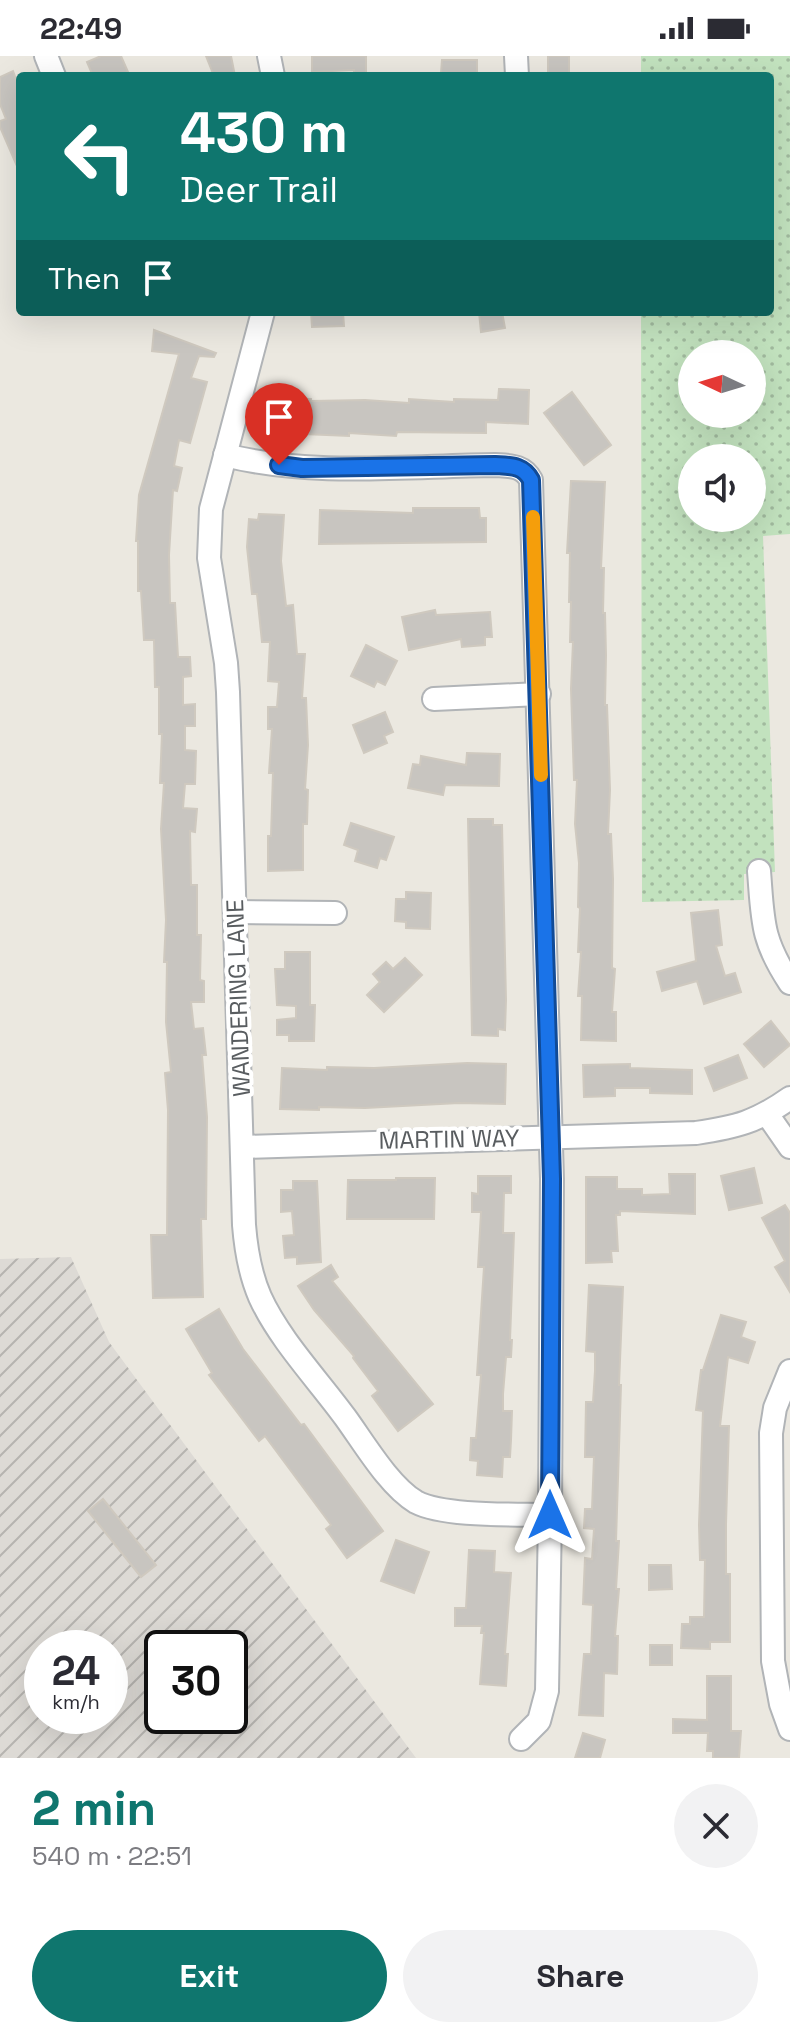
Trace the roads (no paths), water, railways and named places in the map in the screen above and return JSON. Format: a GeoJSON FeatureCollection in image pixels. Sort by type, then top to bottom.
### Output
{"type":"FeatureCollection","features":[{"type":"Feature","properties":{"kind":"street","name":"WANDERING LANE"},"geometry":{"type":"LineString","coordinates":[[262,316],[211,509],[209,558],[226,663],[247,1252],[262,1300],[289,1342],[401,1490],[414,1501],[429,1507],[550,1515]]}},
{"type":"Feature","properties":{"kind":"street"},"geometry":{"type":"LineString","coordinates":[[225,455],[257,463],[302,468],[518,467],[527,472],[532,489],[551,1137],[550,1515],[547,1691],[539,1721],[521,1739]]}},
{"type":"Feature","properties":{"kind":"street"},"geometry":{"type":"LineString","coordinates":[[434,699],[539,694]]}},
{"type":"Feature","properties":{"kind":"street"},"geometry":{"type":"LineString","coordinates":[[759,871],[763,930],[767,944],[790,983]]}},
{"type":"Feature","properties":{"kind":"street"},"geometry":{"type":"LineString","coordinates":[[235,912],[335,913]]}},
{"type":"Feature","properties":{"kind":"street","name":"MARTIN WAY"},"geometry":{"type":"LineString","coordinates":[[243,1147],[696,1133],[740,1126],[767,1114],[790,1098]]}},
{"type":"Feature","properties":{"kind":"street"},"geometry":{"type":"LineString","coordinates":[[767,1114],[790,1147]]}},
{"type":"Feature","properties":{"kind":"street"},"geometry":{"type":"LineString","coordinates":[[790,1371],[775,1408],[771,1433],[781,1578],[773,1661],[781,1704],[790,1729]]}}]}
